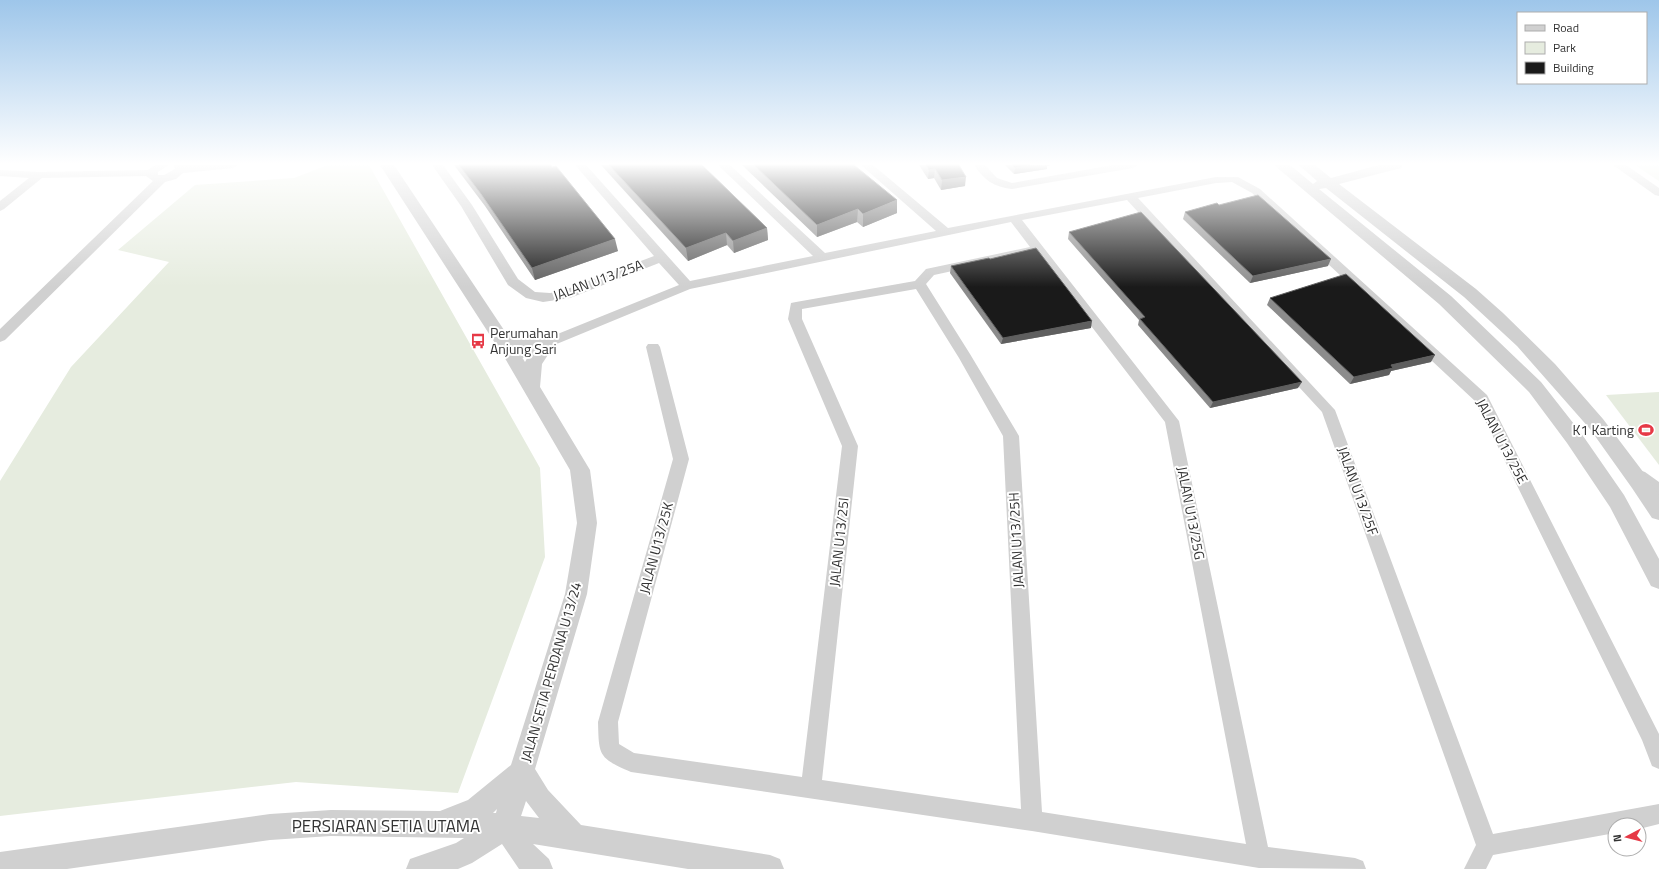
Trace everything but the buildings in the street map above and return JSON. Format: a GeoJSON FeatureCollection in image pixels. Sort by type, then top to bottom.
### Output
{"type":"FeatureCollection","features":[{"type":"Feature","properties":{"kind":"street"},"geometry":{"type":"LineString","coordinates":[[0,337],[128,206]]}},
{"type":"Feature","properties":{"kind":"street","name":"JALAN SETIA PERDANA U13/24"},"geometry":{"type":"LineString","coordinates":[[414,206],[513,357],[580,470],[588,523],[576,594],[505,826]]}},
{"type":"Feature","properties":{"kind":"street","name":"JALAN U13/25A"},"geometry":{"type":"LineString","coordinates":[[466,206],[513,282],[523,292],[538,298],[552,298],[565,295],[660,258]]}},
{"type":"Feature","properties":{"kind":"street"},"geometry":{"type":"LineString","coordinates":[[615,206],[660,258],[687,286]]}},
{"type":"Feature","properties":{"kind":"street"},"geometry":{"type":"LineString","coordinates":[[767,206],[822,257]]}},
{"type":"Feature","properties":{"kind":"street"},"geometry":{"type":"LineString","coordinates":[[914,206],[946,232]]}},
{"type":"Feature","properties":{"kind":"street"},"geometry":{"type":"LineString","coordinates":[[513,357],[687,286],[822,257],[1083,206]]}},
{"type":"Feature","properties":{"kind":"street","name":"JALAN U13/25F"},"geometry":{"type":"LineString","coordinates":[[1138,206],[1328,410],[1488,846]]}},
{"type":"Feature","properties":{"kind":"street","name":"JALAN U13/25E"},"geometry":{"type":"LineString","coordinates":[[1272,206],[1482,399],[1650,736],[1659,759]]}},
{"type":"Feature","properties":{"kind":"street"},"geometry":{"type":"LineString","coordinates":[[1339,206],[1445,300],[1535,387],[1574,438],[1617,501],[1659,580]]}},
{"type":"Feature","properties":{"kind":"street"},"geometry":{"type":"LineString","coordinates":[[1358,206],[1471,294],[1531,351],[1591,419],[1632,471],[1659,512]]}},
{"type":"Feature","properties":{"kind":"street"},"geometry":{"type":"LineString","coordinates":[[1364,206],[1375,218]]}},
{"type":"Feature","properties":{"kind":"street","name":"JALAN U13/25G"},"geometry":{"type":"LineString","coordinates":[[1014,218],[1172,421],[1259,857]]}},
{"type":"Feature","properties":{"kind":"street"},"geometry":{"type":"LineString","coordinates":[[919,284],[930,272],[1037,249]]}},
{"type":"Feature","properties":{"kind":"street","name":"JALAN U13/25I"},"geometry":{"type":"LineString","coordinates":[[811,788],[850,446],[795,319],[796,306],[919,284]]}},
{"type":"Feature","properties":{"kind":"street","name":"JALAN U13/25H"},"geometry":{"type":"LineString","coordinates":[[919,284],[1011,436],[1032,821]]}},
{"type":"Feature","properties":{"kind":"street"},"geometry":{"type":"LineString","coordinates":[[498,334],[512,340],[546,344]]}},
{"type":"Feature","properties":{"kind":"street"},"geometry":{"type":"LineString","coordinates":[[530,387],[530,371],[534,360],[546,344]]}},
{"type":"Feature","properties":{"kind":"street","name":"JALAN U13/25K"},"geometry":{"type":"LineString","coordinates":[[652,347],[681,459],[608,722],[609,750],[631,762],[811,788]]}},
{"type":"Feature","properties":{"kind":"street"},"geometry":{"type":"LineString","coordinates":[[1632,471],[1659,491]]}},
{"type":"Feature","properties":{"kind":"street"},"geometry":{"type":"LineString","coordinates":[[440,824],[477,809],[522,772],[539,799],[574,837]]}},
{"type":"Feature","properties":{"kind":"street"},"geometry":{"type":"LineString","coordinates":[[811,788],[1259,857],[1355,869]]}},
{"type":"Feature","properties":{"kind":"street"},"geometry":{"type":"LineString","coordinates":[[1475,869],[1488,846],[1659,814]]}},
{"type":"Feature","properties":{"kind":"street","name":"PERSIARAN SETIA UTAMA"},"geometry":{"type":"LineString","coordinates":[[0,864],[270,827],[331,823],[505,826],[770,869]]}},
{"type":"Feature","properties":{"kind":"street"},"geometry":{"type":"LineString","coordinates":[[420,869],[463,854],[505,826],[526,858],[539,869]]}},
{"type":"Feature","properties":{"kind":"green space"},"geometry":{"type":"Polygon","coordinates":[[[171,206],[392,206],[540,468],[545,557],[458,793],[296,782],[0,816],[0,481],[71,367],[169,262],[118,250],[171,206]]]}},
{"type":"Feature","properties":{"kind":"green space","name":"K1 Karting"},"geometry":{"type":"Polygon","coordinates":[[[1659,392],[1659,465],[1606,395],[1659,392]]]}},
{"type":"Feature","properties":{"kind":"place","name":"Perumahan Anjung Sari"},"geometry":{"type":"Point","coordinates":[478,341]}},
{"type":"Feature","properties":{"kind":"place","name":"K1 Karting"},"geometry":{"type":"Point","coordinates":[1646,430]}}]}
